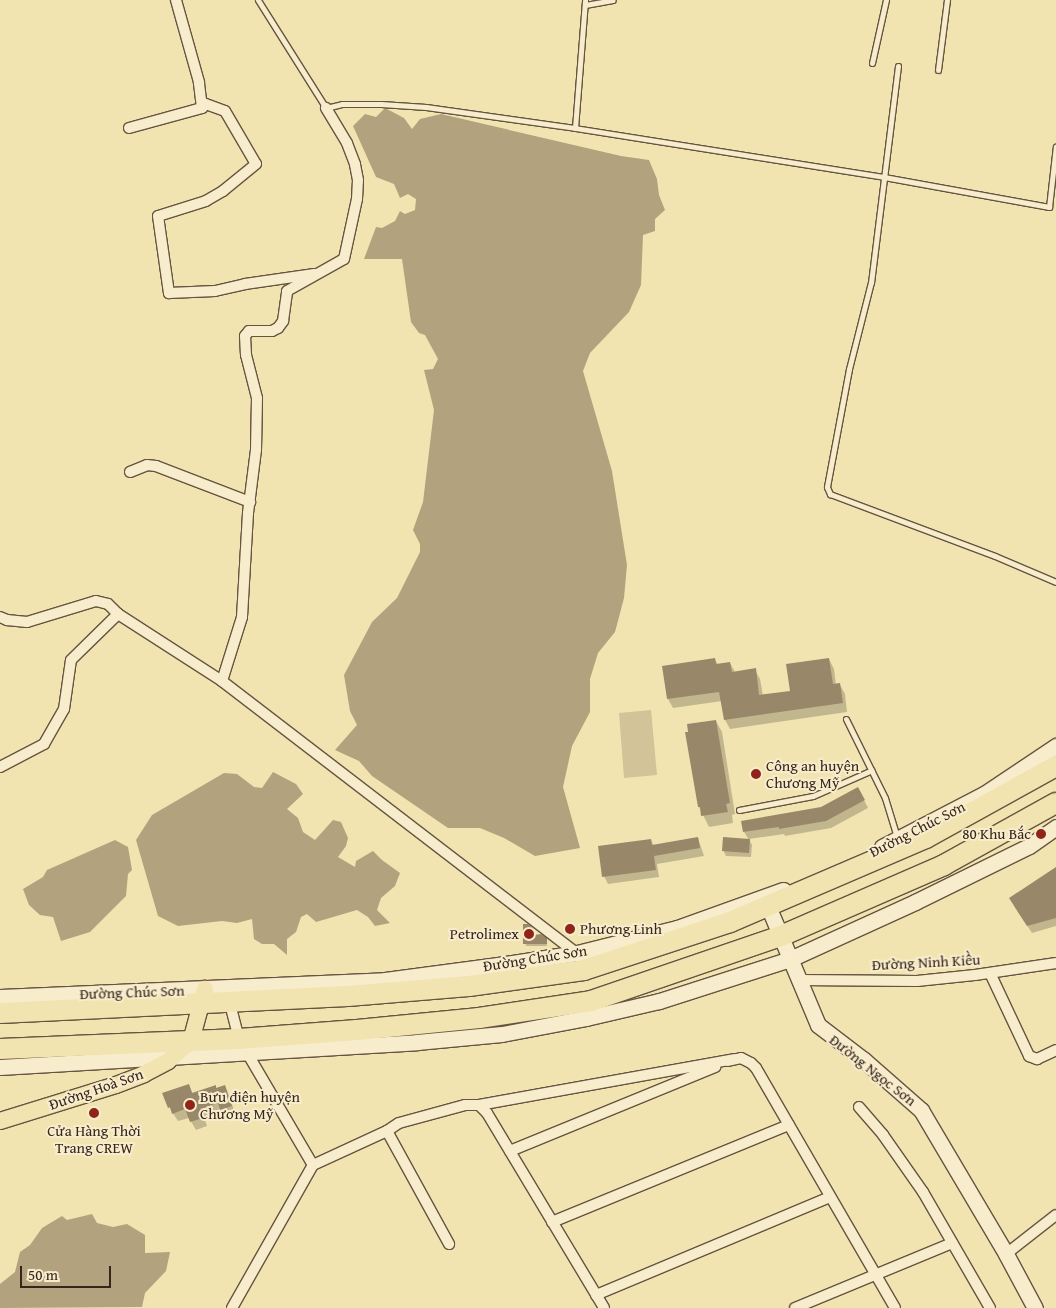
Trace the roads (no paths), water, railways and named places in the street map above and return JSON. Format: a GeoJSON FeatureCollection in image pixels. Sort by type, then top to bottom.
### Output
{"type":"FeatureCollection","features":[{"type":"Feature","properties":{"kind":"highway","name":"Đường Chúc Sơn"},"geometry":{"type":"LineString","coordinates":[[0,1012],[203,996],[348,996],[469,986],[584,970],[730,922],[899,844],[926,838],[1056,766]]}},
{"type":"Feature","properties":{"kind":"highway"},"geometry":{"type":"LineString","coordinates":[[0,1049],[120,1046],[191,1041],[243,1046],[479,1018],[591,1001],[781,936],[944,865],[1056,803]]}},
{"type":"Feature","properties":{"kind":"main road"},"geometry":{"type":"LineString","coordinates":[[191,1041],[203,996]]}},
{"type":"Feature","properties":{"kind":"main road","name":"Đường Hoà Sơn"},"geometry":{"type":"LineString","coordinates":[[0,1121],[116,1085],[144,1074],[174,1055],[191,1041]]}},
{"type":"Feature","properties":{"kind":"street"},"geometry":{"type":"LineString","coordinates":[[129,128],[202,108],[203,103],[199,82],[176,0]]}},
{"type":"Feature","properties":{"kind":"street"},"geometry":{"type":"LineString","coordinates":[[203,103],[225,110],[256,164],[206,201],[158,216],[169,293],[215,291],[245,284],[322,273]]}},
{"type":"Feature","properties":{"kind":"street"},"geometry":{"type":"LineString","coordinates":[[222,681],[242,617],[250,502],[256,450],[257,398],[246,355],[245,336],[249,331],[278,328],[283,321],[287,292],[345,258],[358,180],[351,153],[326,108]]}},
{"type":"Feature","properties":{"kind":"street"},"geometry":{"type":"LineString","coordinates":[[130,472],[146,465],[156,466],[250,502]]}},
{"type":"Feature","properties":{"kind":"street"},"geometry":{"type":"LineString","coordinates":[[0,617],[7,620],[27,622],[96,601],[108,604],[118,614],[222,681],[595,967]]}},
{"type":"Feature","properties":{"kind":"street"},"geometry":{"type":"LineString","coordinates":[[0,767],[44,744],[64,709],[71,660],[118,614]]}},
{"type":"Feature","properties":{"kind":"street","name":"Đường Chúc Sơn"},"geometry":{"type":"LineString","coordinates":[[228,995],[385,980],[577,953],[677,928],[829,873],[899,844],[984,794],[1056,746]]}},
{"type":"Feature","properties":{"kind":"street"},"geometry":{"type":"LineString","coordinates":[[0,1066],[174,1055],[243,1046],[417,1042],[502,1034],[659,1002],[790,959],[915,902],[1029,846],[1056,828]]}},
{"type":"Feature","properties":{"kind":"street","name":"Đường Ngọc Sơn"},"geometry":{"type":"LineString","coordinates":[[768,906],[798,980],[821,1029],[864,1060],[921,1110],[1006,1254],[1032,1307]]}},
{"type":"Feature","properties":{"kind":"street","name":"Đường Ninh Kiều"},"geometry":{"type":"LineString","coordinates":[[798,980],[917,980],[990,973],[1056,963]]}},
{"type":"Feature","properties":{"kind":"street"},"geometry":{"type":"LineString","coordinates":[[990,973],[1029,1056],[1036,1059],[1056,1050]]}},
{"type":"Feature","properties":{"kind":"street"},"geometry":{"type":"LineString","coordinates":[[228,995],[243,1046],[313,1165]]}},
{"type":"Feature","properties":{"kind":"street","name":"Đường Chúc Sơn"},"geometry":{"type":"LineString","coordinates":[[0,997],[203,996]]}},
{"type":"Feature","properties":{"kind":"street"},"geometry":{"type":"LineString","coordinates":[[232,1308],[313,1165],[387,1131],[399,1123],[465,1105],[479,1105],[734,1059],[747,1060],[756,1068],[895,1308]]}},
{"type":"Feature","properties":{"kind":"street"},"geometry":{"type":"LineString","coordinates":[[510,1151],[734,1059]]}},
{"type":"Feature","properties":{"kind":"street"},"geometry":{"type":"LineString","coordinates":[[479,1105],[487,1113],[604,1308]]}},
{"type":"Feature","properties":{"kind":"street"},"geometry":{"type":"LineString","coordinates":[[859,1107],[904,1163],[923,1192],[990,1308]]}},
{"type":"Feature","properties":{"kind":"street"},"geometry":{"type":"LineString","coordinates":[[552,1222],[789,1125]]}},
{"type":"Feature","properties":{"kind":"street"},"geometry":{"type":"LineString","coordinates":[[387,1131],[450,1244]]}},
{"type":"Feature","properties":{"kind":"street"},"geometry":{"type":"LineString","coordinates":[[596,1295],[830,1197]]}},
{"type":"Feature","properties":{"kind":"street"},"geometry":{"type":"LineString","coordinates":[[1006,1254],[1056,1215]]}},
{"type":"Feature","properties":{"kind":"street"},"geometry":{"type":"LineString","coordinates":[[795,1308],[952,1242]]}},
{"type":"Feature","properties":{"kind":"lane"},"geometry":{"type":"LineString","coordinates":[[258,0],[326,108],[342,104],[426,107],[575,128],[884,177],[1049,207],[1056,146]]}},
{"type":"Feature","properties":{"kind":"lane"},"geometry":{"type":"LineString","coordinates":[[575,128],[585,2],[613,0]]}},
{"type":"Feature","properties":{"kind":"lane"},"geometry":{"type":"LineString","coordinates":[[872,64],[886,0]]}},
{"type":"Feature","properties":{"kind":"lane"},"geometry":{"type":"LineString","coordinates":[[938,70],[947,0]]}},
{"type":"Feature","properties":{"kind":"lane"},"geometry":{"type":"LineString","coordinates":[[898,66],[871,282],[849,369],[827,488],[830,494],[996,556],[1056,582]]}},
{"type":"Feature","properties":{"kind":"lane"},"geometry":{"type":"LineString","coordinates":[[846,719],[885,798],[899,844]]}},
{"type":"Feature","properties":{"kind":"lane"},"geometry":{"type":"LineString","coordinates":[[739,810],[813,796],[872,770]]}},
{"type":"Feature","properties":{"kind":"place","name":"Công an huyện Chương Mỹ"},"geometry":{"type":"Point","coordinates":[756,774]}},
{"type":"Feature","properties":{"kind":"place","name":"80 Khu Bắc"},"geometry":{"type":"Point","coordinates":[1041,834]}},
{"type":"Feature","properties":{"kind":"place","name":"Phương Linh"},"geometry":{"type":"Point","coordinates":[570,929]}},
{"type":"Feature","properties":{"kind":"place","name":"Petrolimex"},"geometry":{"type":"Point","coordinates":[529,934]}},
{"type":"Feature","properties":{"kind":"place","name":"Bưu điện huyện Chương Mỹ"},"geometry":{"type":"Point","coordinates":[190,1105]}},
{"type":"Feature","properties":{"kind":"place","name":"Cửa Hàng Thời Trang CREW"},"geometry":{"type":"Point","coordinates":[94,1113]}}]}
